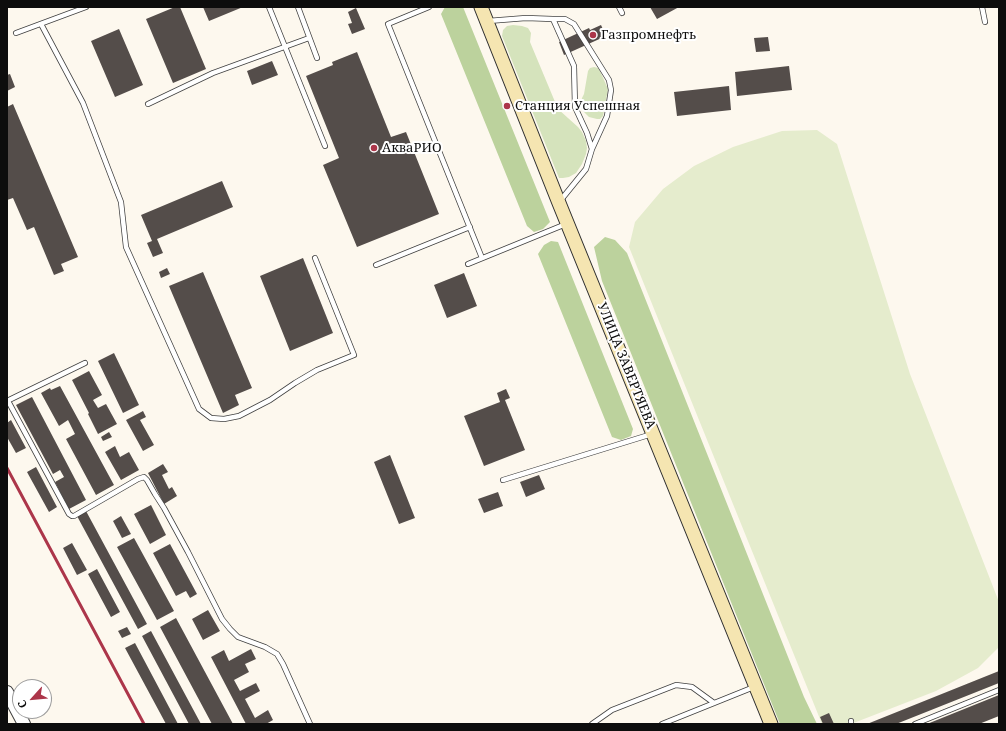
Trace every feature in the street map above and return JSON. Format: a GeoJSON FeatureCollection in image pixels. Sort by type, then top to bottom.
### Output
{"type":"FeatureCollection","features":[{"type":"Feature","properties":{"kind":"main road","name":"УЛИЦА ЗАВЕРТЯЕВА"},"geometry":{"type":"LineString","coordinates":[[481,7],[771,724]]}},
{"type":"Feature","properties":{"kind":"street"},"geometry":{"type":"LineString","coordinates":[[7,692],[24,724]]}},
{"type":"Feature","properties":{"kind":"lane"},"geometry":{"type":"LineString","coordinates":[[16,33],[86,7]]}},
{"type":"Feature","properties":{"kind":"lane"},"geometry":{"type":"LineString","coordinates":[[269,7],[325,146]]}},
{"type":"Feature","properties":{"kind":"lane"},"geometry":{"type":"LineString","coordinates":[[298,7],[317,58]]}},
{"type":"Feature","properties":{"kind":"lane"},"geometry":{"type":"LineString","coordinates":[[429,7],[388,24],[482,258]]}},
{"type":"Feature","properties":{"kind":"lane"},"geometry":{"type":"LineString","coordinates":[[619,7],[622,13]]}},
{"type":"Feature","properties":{"kind":"lane"},"geometry":{"type":"LineString","coordinates":[[982,7],[985,22]]}},
{"type":"Feature","properties":{"kind":"lane"},"geometry":{"type":"LineString","coordinates":[[487,21],[526,18],[565,19],[574,24],[609,80],[611,90],[607,116],[592,149],[586,169],[559,202]]}},
{"type":"Feature","properties":{"kind":"lane"},"geometry":{"type":"LineString","coordinates":[[552,19],[574,66],[575,107],[587,133],[592,149]]}},
{"type":"Feature","properties":{"kind":"lane"},"geometry":{"type":"LineString","coordinates":[[41,24],[83,103],[121,202],[126,247],[199,409],[212,418],[224,419],[239,416],[270,400],[317,370],[354,355],[315,258]]}},
{"type":"Feature","properties":{"kind":"lane"},"geometry":{"type":"LineString","coordinates":[[148,104],[213,73],[309,38]]}},
{"type":"Feature","properties":{"kind":"lane"},"geometry":{"type":"LineString","coordinates":[[468,264],[568,223]]}},
{"type":"Feature","properties":{"kind":"lane"},"geometry":{"type":"LineString","coordinates":[[376,265],[470,227]]}},
{"type":"Feature","properties":{"kind":"lane"},"geometry":{"type":"LineString","coordinates":[[85,363],[8,401],[69,514],[74,516],[144,477],[188,552],[222,619],[238,637],[265,647],[277,654],[310,724]]}},
{"type":"Feature","properties":{"kind":"lane"},"geometry":{"type":"LineString","coordinates":[[503,480],[654,434]]}},
{"type":"Feature","properties":{"kind":"lane"},"geometry":{"type":"LineString","coordinates":[[592,724],[612,710],[676,685],[692,687],[714,703]]}},
{"type":"Feature","properties":{"kind":"lane"},"geometry":{"type":"LineString","coordinates":[[662,724],[756,686]]}},
{"type":"Feature","properties":{"kind":"lane"},"geometry":{"type":"LineString","coordinates":[[915,724],[999,690]]}},
{"type":"Feature","properties":{"kind":"green space"},"geometry":{"type":"Polygon","coordinates":[[[445,7],[463,7],[550,222],[543,229],[534,232],[527,226],[441,14],[445,7]]]}},
{"type":"Feature","properties":{"kind":"green space"},"geometry":{"type":"Polygon","coordinates":[[[513,25],[528,28],[531,33],[530,42],[558,109],[578,127],[586,141],[586,154],[582,164],[576,173],[569,177],[559,178],[502,36],[503,30],[507,26],[513,25]]]}},
{"type":"Feature","properties":{"kind":"green space"},"geometry":{"type":"Polygon","coordinates":[[[590,68],[598,68],[600,71],[608,89],[603,116],[600,119],[589,117],[584,112],[581,105],[588,71],[590,68]]]}},
{"type":"Feature","properties":{"kind":"green space"},"geometry":{"type":"Polygon","coordinates":[[[817,130],[837,144],[910,374],[999,602],[999,647],[978,668],[936,691],[851,724],[822,724],[629,247],[635,222],[663,189],[694,166],[733,147],[782,131],[817,130]]]}},
{"type":"Feature","properties":{"kind":"green space"},"geometry":{"type":"Polygon","coordinates":[[[605,237],[615,240],[627,253],[804,697],[817,724],[780,724],[602,281],[594,247],[605,237]]]}},
{"type":"Feature","properties":{"kind":"green space"},"geometry":{"type":"Polygon","coordinates":[[[551,241],[558,242],[633,429],[631,436],[621,440],[612,437],[538,254],[544,245],[551,241]]]}},
{"type":"Feature","properties":{"kind":"building"},"geometry":{"type":"Polygon","coordinates":[[[175,7],[180,7],[206,69],[173,83],[146,19],[175,7]]]}},
{"type":"Feature","properties":{"kind":"building"},"geometry":{"type":"Polygon","coordinates":[[[203,7],[243,7],[209,21],[203,7]]]}},
{"type":"Feature","properties":{"kind":"building"},"geometry":{"type":"Polygon","coordinates":[[[650,7],[679,7],[657,19],[650,7]]]}},
{"type":"Feature","properties":{"kind":"building"},"geometry":{"type":"Polygon","coordinates":[[[356,8],[365,29],[352,34],[348,24],[352,23],[348,12],[356,8]]]}},
{"type":"Feature","properties":{"kind":"building"},"geometry":{"type":"Polygon","coordinates":[[[601,25],[606,36],[564,55],[559,42],[589,28],[590,30],[601,25]]]}},
{"type":"Feature","properties":{"kind":"building"},"geometry":{"type":"Polygon","coordinates":[[[119,29],[143,85],[115,97],[91,41],[119,29]]]}},
{"type":"Feature","properties":{"kind":"building"},"geometry":{"type":"Polygon","coordinates":[[[768,37],[770,51],[756,52],[754,38],[768,37]]]}},
{"type":"Feature","properties":{"kind":"building","name":"АкваРИО"},"geometry":{"type":"Polygon","coordinates":[[[357,52],[391,137],[406,132],[439,214],[357,247],[323,165],[339,158],[306,76],[333,65],[332,62],[357,52]]]}},
{"type":"Feature","properties":{"kind":"building"},"geometry":{"type":"Polygon","coordinates":[[[272,61],[278,75],[252,85],[247,71],[272,61]]]}},
{"type":"Feature","properties":{"kind":"building"},"geometry":{"type":"Polygon","coordinates":[[[789,66],[792,90],[737,96],[735,72],[789,66]]]}},
{"type":"Feature","properties":{"kind":"building"},"geometry":{"type":"Polygon","coordinates":[[[10,74],[15,87],[7,91],[7,75],[10,74]]]}},
{"type":"Feature","properties":{"kind":"building"},"geometry":{"type":"Polygon","coordinates":[[[729,86],[731,110],[677,116],[674,92],[729,86]]]}},
{"type":"Feature","properties":{"kind":"building"},"geometry":{"type":"Polygon","coordinates":[[[13,104],[78,257],[61,264],[64,271],[54,275],[34,227],[27,230],[13,198],[7,200],[7,107],[13,104]]]}},
{"type":"Feature","properties":{"kind":"building"},"geometry":{"type":"Polygon","coordinates":[[[222,181],[233,207],[157,239],[163,253],[153,257],[147,243],[152,241],[141,215],[222,181]]]}},
{"type":"Feature","properties":{"kind":"building"},"geometry":{"type":"Polygon","coordinates":[[[303,258],[333,333],[290,351],[260,276],[303,258]]]}},
{"type":"Feature","properties":{"kind":"building"},"geometry":{"type":"Polygon","coordinates":[[[167,268],[170,274],[161,278],[159,272],[167,268]]]}},
{"type":"Feature","properties":{"kind":"building"},"geometry":{"type":"Polygon","coordinates":[[[203,272],[252,388],[235,395],[239,405],[223,413],[169,286],[203,272]]]}},
{"type":"Feature","properties":{"kind":"building"},"geometry":{"type":"Polygon","coordinates":[[[464,273],[477,306],[447,318],[434,285],[464,273]]]}},
{"type":"Feature","properties":{"kind":"building"},"geometry":{"type":"Polygon","coordinates":[[[114,353],[139,405],[123,413],[98,361],[114,353]]]}},
{"type":"Feature","properties":{"kind":"building"},"geometry":{"type":"Polygon","coordinates":[[[89,371],[102,395],[93,400],[98,408],[106,404],[117,424],[98,434],[72,380],[89,371]]]}},
{"type":"Feature","properties":{"kind":"building"},"geometry":{"type":"Polygon","coordinates":[[[60,386],[114,485],[96,495],[66,439],[75,434],[68,420],[59,426],[41,393],[50,388],[51,390],[60,386]]]}},
{"type":"Feature","properties":{"kind":"building"},"geometry":{"type":"Polygon","coordinates":[[[506,389],[510,398],[505,400],[525,450],[484,466],[464,416],[500,402],[497,393],[506,389]]]}},
{"type":"Feature","properties":{"kind":"building"},"geometry":{"type":"Polygon","coordinates":[[[32,397],[86,500],[69,509],[55,482],[64,477],[60,470],[53,474],[16,405],[32,397]]]}},
{"type":"Feature","properties":{"kind":"building"},"geometry":{"type":"Polygon","coordinates":[[[143,411],[146,417],[140,420],[154,445],[143,451],[126,420],[143,411]]]}},
{"type":"Feature","properties":{"kind":"building"},"geometry":{"type":"Polygon","coordinates":[[[11,420],[26,448],[16,453],[7,437],[7,423],[11,420]]]}},
{"type":"Feature","properties":{"kind":"building"},"geometry":{"type":"Polygon","coordinates":[[[109,432],[112,437],[103,441],[101,437],[109,432]]]}},
{"type":"Feature","properties":{"kind":"building"},"geometry":{"type":"Polygon","coordinates":[[[115,446],[120,457],[129,452],[139,470],[121,480],[105,452],[115,446]]]}},
{"type":"Feature","properties":{"kind":"building"},"geometry":{"type":"Polygon","coordinates":[[[390,455],[415,518],[399,524],[374,462],[390,455]]]}},
{"type":"Feature","properties":{"kind":"building"},"geometry":{"type":"Polygon","coordinates":[[[163,464],[168,472],[162,475],[169,489],[172,487],[177,496],[164,504],[148,473],[163,464]]]}},
{"type":"Feature","properties":{"kind":"building"},"geometry":{"type":"Polygon","coordinates":[[[36,467],[57,507],[49,512],[27,472],[36,467]]]}},
{"type":"Feature","properties":{"kind":"building"},"geometry":{"type":"Polygon","coordinates":[[[539,475],[545,489],[526,497],[520,482],[539,475]]]}},
{"type":"Feature","properties":{"kind":"building"},"geometry":{"type":"Polygon","coordinates":[[[498,492],[503,506],[484,513],[478,499],[498,492]]]}},
{"type":"Feature","properties":{"kind":"building"},"geometry":{"type":"Polygon","coordinates":[[[151,505],[166,535],[150,544],[134,514],[151,505]]]}},
{"type":"Feature","properties":{"kind":"building"},"geometry":{"type":"Polygon","coordinates":[[[86,511],[147,624],[138,629],[77,516],[86,511]]]}},
{"type":"Feature","properties":{"kind":"building"},"geometry":{"type":"Polygon","coordinates":[[[121,516],[131,534],[122,538],[113,521],[121,516]]]}},
{"type":"Feature","properties":{"kind":"building"},"geometry":{"type":"Polygon","coordinates":[[[134,538],[174,611],[157,620],[117,547],[134,538]]]}},
{"type":"Feature","properties":{"kind":"building"},"geometry":{"type":"Polygon","coordinates":[[[72,543],[87,570],[77,575],[63,548],[72,543]]]}},
{"type":"Feature","properties":{"kind":"building"},"geometry":{"type":"Polygon","coordinates":[[[170,544],[197,594],[190,598],[186,591],[176,596],[153,553],[170,544]]]}},
{"type":"Feature","properties":{"kind":"building"},"geometry":{"type":"Polygon","coordinates":[[[97,569],[120,612],[111,617],[88,574],[97,569]]]}},
{"type":"Feature","properties":{"kind":"building"},"geometry":{"type":"Polygon","coordinates":[[[208,610],[220,631],[203,640],[192,619],[208,610]]]}},
{"type":"Feature","properties":{"kind":"building"},"geometry":{"type":"Polygon","coordinates":[[[176,618],[233,724],[212,724],[160,627],[176,618]]]}},
{"type":"Feature","properties":{"kind":"building"},"geometry":{"type":"Polygon","coordinates":[[[127,627],[131,634],[122,638],[118,631],[127,627]]]}},
{"type":"Feature","properties":{"kind":"building"},"geometry":{"type":"Polygon","coordinates":[[[151,631],[201,724],[189,724],[142,636],[151,631]]]}},
{"type":"Feature","properties":{"kind":"building"},"geometry":{"type":"Polygon","coordinates":[[[135,643],[178,724],[166,724],[125,648],[135,643]]]}},
{"type":"Feature","properties":{"kind":"building"},"geometry":{"type":"Polygon","coordinates":[[[251,649],[256,659],[245,664],[249,672],[234,680],[240,691],[256,683],[260,691],[245,699],[255,718],[268,710],[273,720],[266,724],[246,724],[211,657],[224,650],[229,661],[251,649]]]}},
{"type":"Feature","properties":{"kind":"building"},"geometry":{"type":"Polygon","coordinates":[[[999,671],[999,683],[896,724],[867,724],[999,671]]]}},
{"type":"Feature","properties":{"kind":"building"},"geometry":{"type":"Polygon","coordinates":[[[999,695],[999,716],[979,724],[927,724],[999,695]]]}},
{"type":"Feature","properties":{"kind":"building"},"geometry":{"type":"Polygon","coordinates":[[[829,713],[834,724],[823,724],[820,717],[829,713]]]}},
{"type":"Feature","properties":{"kind":"railway"},"geometry":{"type":"LineString","coordinates":[[7,468],[144,724]]}},
{"type":"Feature","properties":{"kind":"place","name":"Газпромнефть"},"geometry":{"type":"Point","coordinates":[593,35]}},
{"type":"Feature","properties":{"kind":"place","name":"Станция Успешная"},"geometry":{"type":"Point","coordinates":[507,106]}},
{"type":"Feature","properties":{"kind":"place","name":"АкваРИО"},"geometry":{"type":"Point","coordinates":[374,148]}}]}
